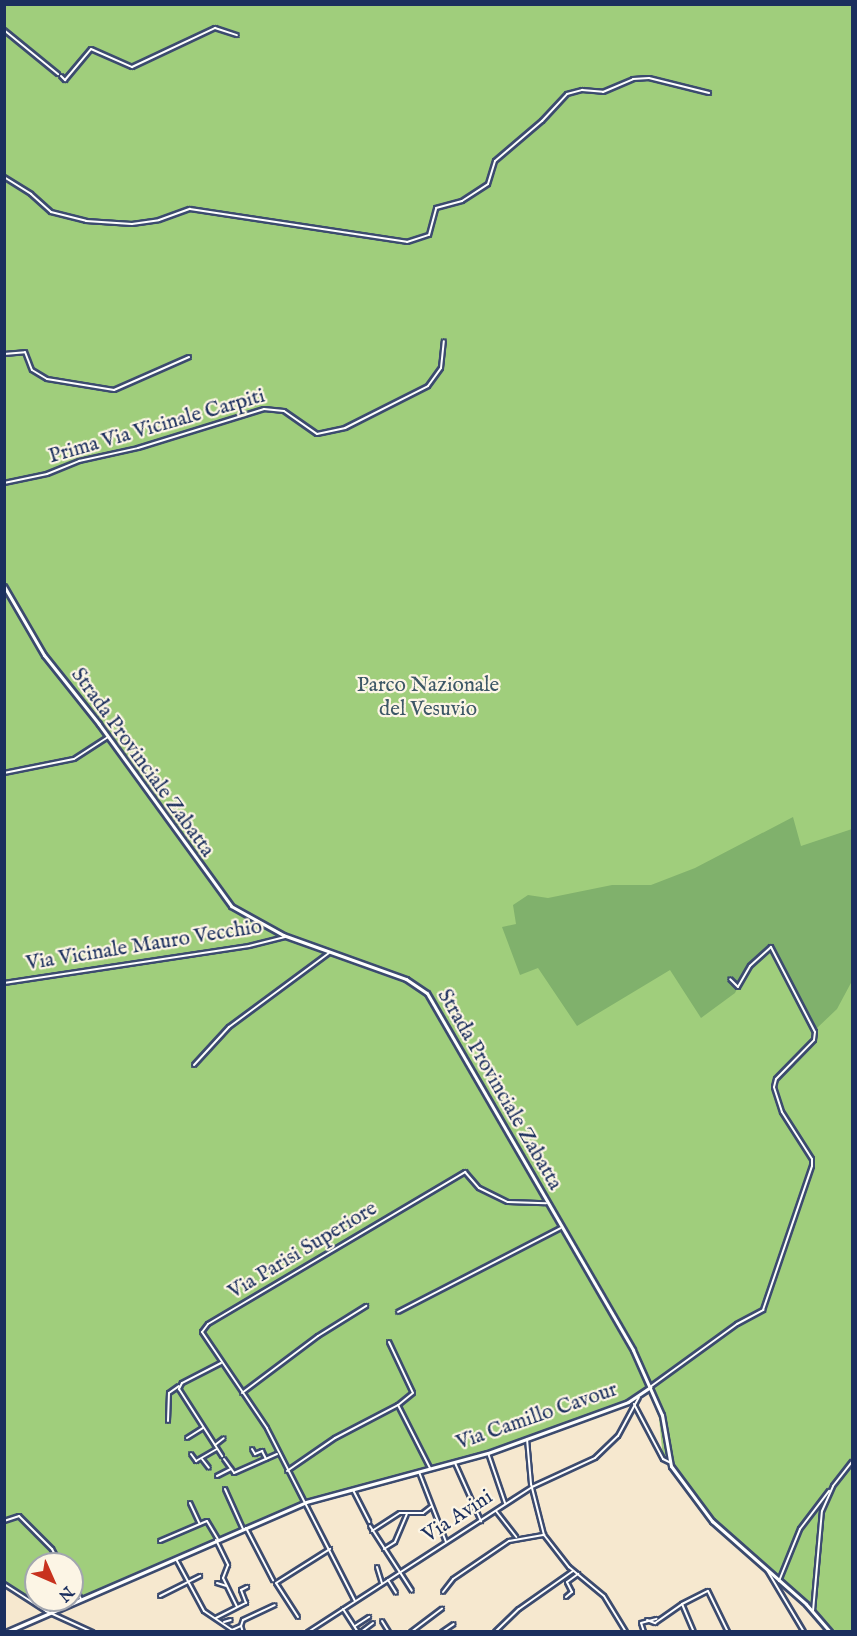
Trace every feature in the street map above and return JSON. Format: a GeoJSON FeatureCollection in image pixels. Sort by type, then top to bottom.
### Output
{"type":"FeatureCollection","features":[{"type":"Feature","properties":{"kind":"street"},"geometry":{"type":"LineString","coordinates":[[4,30],[65,80],[91,49],[132,67],[215,28],[237,35]]}},
{"type":"Feature","properties":{"kind":"street"},"geometry":{"type":"LineString","coordinates":[[4,177],[31,194],[51,212],[86,221],[128,225],[159,220],[190,209],[407,242],[429,235],[436,208],[462,201],[488,184],[495,161],[542,121],[567,94],[582,90],[603,92],[633,79],[649,78],[709,93]]}},
{"type":"Feature","properties":{"kind":"street","name":"Prima Via Vicinale Carpiti"},"geometry":{"type":"LineString","coordinates":[[4,483],[47,474],[79,461],[138,448],[264,409],[284,411],[310,431],[328,434],[372,417],[428,386],[441,368],[444,341]]}},
{"type":"Feature","properties":{"kind":"street"},"geometry":{"type":"LineString","coordinates":[[4,354],[25,352],[32,370],[47,379],[114,390],[189,357]]}},
{"type":"Feature","properties":{"kind":"street","name":"Strada Provinciale Zabatta"},"geometry":{"type":"LineString","coordinates":[[4,586],[44,655],[108,737],[221,896],[249,919],[286,937],[406,979],[425,991],[546,1203],[602,1292],[662,1415],[669,1462]]}},
{"type":"Feature","properties":{"kind":"street"},"geometry":{"type":"LineString","coordinates":[[4,772],[74,759],[108,737]]}},
{"type":"Feature","properties":{"kind":"street","name":"Via Vicinale Mauro Vecchio"},"geometry":{"type":"LineString","coordinates":[[4,983],[249,946],[286,937]]}},
{"type":"Feature","properties":{"kind":"street"},"geometry":{"type":"LineString","coordinates":[[650,1387],[737,1324],[764,1310],[812,1166],[812,1159],[782,1112],[774,1082],[814,1040],[815,1032],[771,947],[750,966],[738,987],[730,979]]}},
{"type":"Feature","properties":{"kind":"street"},"geometry":{"type":"LineString","coordinates":[[194,1065],[229,1027],[329,953]]}},
{"type":"Feature","properties":{"kind":"street","name":"Via Parisi Superiore"},"geometry":{"type":"LineString","coordinates":[[356,1600],[306,1502],[277,1454],[267,1428],[203,1338],[202,1332],[208,1324],[465,1172],[479,1188],[507,1202],[546,1203]]}},
{"type":"Feature","properties":{"kind":"street"},"geometry":{"type":"LineString","coordinates":[[398,1312],[561,1228]]}},
{"type":"Feature","properties":{"kind":"street"},"geometry":{"type":"LineString","coordinates":[[242,1394],[318,1336],[366,1306]]}},
{"type":"Feature","properties":{"kind":"street"},"geometry":{"type":"LineString","coordinates":[[287,1471],[335,1438],[398,1405],[413,1393],[389,1342]]}},
{"type":"Feature","properties":{"kind":"street"},"geometry":{"type":"LineString","coordinates":[[168,1421],[165,1416],[169,1393],[221,1363]]}},
{"type":"Feature","properties":{"kind":"street"},"geometry":{"type":"LineString","coordinates":[[179,1386],[203,1428],[234,1473],[277,1454]]}},
{"type":"Feature","properties":{"kind":"street","name":"Via Camillo Cavour"},"geometry":{"type":"LineString","coordinates":[[84,1598],[306,1502],[488,1453],[639,1397],[650,1387]]}},
{"type":"Feature","properties":{"kind":"street","name":"Via Avini"},"geometry":{"type":"LineString","coordinates":[[308,1632],[532,1487],[585,1464],[607,1448],[639,1397]]}},
{"type":"Feature","properties":{"kind":"street"},"geometry":{"type":"LineString","coordinates":[[634,1404],[663,1460],[669,1462],[712,1521],[813,1612],[830,1632]]}},
{"type":"Feature","properties":{"kind":"street"},"geometry":{"type":"LineString","coordinates":[[398,1405],[430,1468]]}},
{"type":"Feature","properties":{"kind":"street"},"geometry":{"type":"LineString","coordinates":[[187,1438],[203,1428]]}},
{"type":"Feature","properties":{"kind":"street"},"geometry":{"type":"LineString","coordinates":[[215,1445],[224,1438]]}},
{"type":"Feature","properties":{"kind":"street"},"geometry":{"type":"LineString","coordinates":[[527,1439],[532,1487],[544,1535],[573,1571],[604,1596],[626,1632]]}},
{"type":"Feature","properties":{"kind":"street"},"geometry":{"type":"LineString","coordinates":[[191,1454],[196,1461],[218,1449]]}},
{"type":"Feature","properties":{"kind":"street"},"geometry":{"type":"LineString","coordinates":[[252,1449],[254,1454],[264,1450],[267,1459]]}},
{"type":"Feature","properties":{"kind":"street"},"geometry":{"type":"LineString","coordinates":[[488,1453],[505,1504]]}},
{"type":"Feature","properties":{"kind":"street"},"geometry":{"type":"LineString","coordinates":[[202,1459],[209,1468]]}},
{"type":"Feature","properties":{"kind":"street"},"geometry":{"type":"LineString","coordinates":[[454,1462],[480,1521]]}},
{"type":"Feature","properties":{"kind":"street"},"geometry":{"type":"LineString","coordinates":[[779,1581],[800,1529],[852,1462]]}},
{"type":"Feature","properties":{"kind":"street"},"geometry":{"type":"LineString","coordinates":[[217,1476],[231,1469]]}},
{"type":"Feature","properties":{"kind":"street"},"geometry":{"type":"LineString","coordinates":[[419,1472],[446,1542]]}},
{"type":"Feature","properties":{"kind":"street"},"geometry":{"type":"LineString","coordinates":[[813,1612],[818,1530],[833,1486]]}},
{"type":"Feature","properties":{"kind":"street"},"geometry":{"type":"LineString","coordinates":[[225,1489],[273,1580]]}},
{"type":"Feature","properties":{"kind":"street"},"geometry":{"type":"LineString","coordinates":[[353,1490],[372,1530],[412,1591]]}},
{"type":"Feature","properties":{"kind":"street"},"geometry":{"type":"LineString","coordinates":[[190,1503],[200,1524]]}},
{"type":"Feature","properties":{"kind":"street"},"geometry":{"type":"LineString","coordinates":[[372,1530],[400,1513],[423,1513],[432,1506]]}},
{"type":"Feature","properties":{"kind":"street"},"geometry":{"type":"LineString","coordinates":[[495,1511],[516,1537]]}},
{"type":"Feature","properties":{"kind":"street"},"geometry":{"type":"LineString","coordinates":[[384,1549],[395,1542],[407,1514]]}},
{"type":"Feature","properties":{"kind":"street"},"geometry":{"type":"LineString","coordinates":[[4,1521],[19,1516],[54,1552]]}},
{"type":"Feature","properties":{"kind":"street"},"geometry":{"type":"LineString","coordinates":[[160,1541],[207,1521],[228,1565],[223,1576],[237,1607]]}},
{"type":"Feature","properties":{"kind":"street"},"geometry":{"type":"LineString","coordinates":[[443,1592],[453,1579],[516,1537],[544,1535]]}},
{"type":"Feature","properties":{"kind":"street"},"geometry":{"type":"LineString","coordinates":[[298,1617],[276,1583],[330,1550]]}},
{"type":"Feature","properties":{"kind":"street"},"geometry":{"type":"LineString","coordinates":[[176,1557],[204,1611],[224,1622],[232,1631],[241,1626]]}},
{"type":"Feature","properties":{"kind":"street"},"geometry":{"type":"LineString","coordinates":[[376,1567],[382,1583]]}},
{"type":"Feature","properties":{"kind":"street"},"geometry":{"type":"LineString","coordinates":[[767,1570],[801,1631]]}},
{"type":"Feature","properties":{"kind":"street"},"geometry":{"type":"LineString","coordinates":[[495,1632],[519,1609],[573,1571]]}},
{"type":"Feature","properties":{"kind":"street"},"geometry":{"type":"LineString","coordinates":[[566,1597],[572,1592],[567,1582],[578,1574]]}},
{"type":"Feature","properties":{"kind":"street"},"geometry":{"type":"LineString","coordinates":[[160,1596],[200,1576]]}},
{"type":"Feature","properties":{"kind":"street"},"geometry":{"type":"LineString","coordinates":[[388,1580],[396,1593]]}},
{"type":"Feature","properties":{"kind":"street"},"geometry":{"type":"LineString","coordinates":[[217,1583],[227,1586]]}},
{"type":"Feature","properties":{"kind":"street"},"geometry":{"type":"LineString","coordinates":[[4,1584],[24,1596]]}},
{"type":"Feature","properties":{"kind":"street"},"geometry":{"type":"LineString","coordinates":[[216,1618],[246,1603],[241,1590],[247,1587]]}},
{"type":"Feature","properties":{"kind":"street"},"geometry":{"type":"LineString","coordinates":[[682,1604],[708,1591],[728,1632]]}},
{"type":"Feature","properties":{"kind":"street"},"geometry":{"type":"LineString","coordinates":[[228,1601],[232,1598]]}},
{"type":"Feature","properties":{"kind":"street"},"geometry":{"type":"LineString","coordinates":[[647,1620],[652,1624],[656,1619],[682,1604],[694,1632]]}},
{"type":"Feature","properties":{"kind":"street"},"geometry":{"type":"LineString","coordinates":[[243,1632],[241,1626],[243,1620],[275,1605]]}},
{"type":"Feature","properties":{"kind":"street"},"geometry":{"type":"LineString","coordinates":[[343,1609],[360,1632],[374,1623]]}},
{"type":"Feature","properties":{"kind":"street"},"geometry":{"type":"LineString","coordinates":[[411,1632],[442,1609]]}},
{"type":"Feature","properties":{"kind":"street"},"geometry":{"type":"LineString","coordinates":[[51,1612],[92,1632]]}},
{"type":"Feature","properties":{"kind":"street","name":"Via Camillo Cavour"},"geometry":{"type":"LineString","coordinates":[[6,1632],[51,1612]]}},
{"type":"Feature","properties":{"kind":"street"},"geometry":{"type":"LineString","coordinates":[[355,1626],[369,1617]]}},
{"type":"Feature","properties":{"kind":"street"},"geometry":{"type":"LineString","coordinates":[[645,1632],[641,1623],[656,1619]]}},
{"type":"Feature","properties":{"kind":"street"},"geometry":{"type":"LineString","coordinates":[[224,1622],[231,1620]]}},
{"type":"Feature","properties":{"kind":"street"},"geometry":{"type":"LineString","coordinates":[[382,1621],[389,1632]]}},
{"type":"Feature","properties":{"kind":"street"},"geometry":{"type":"LineString","coordinates":[[442,1632],[454,1624]]}},
{"type":"Feature","properties":{"kind":"green space","name":"Parco Nazionale del Vesuvio"},"geometry":{"type":"Polygon","coordinates":[[[4,5],[852,5],[852,1631],[827,1631],[793,1594],[722,1533],[698,1507],[663,1459],[659,1418],[649,1392],[631,1402],[496,1451],[308,1503],[84,1599],[84,1552],[24,1552],[24,1598],[5,1587],[4,5]]]}},
{"type":"Feature","properties":{"kind":"green space"},"geometry":{"type":"Polygon","coordinates":[[[793,817],[801,846],[852,829],[852,981],[837,1009],[816,1029],[772,945],[750,963],[735,993],[701,1018],[670,970],[577,1026],[538,968],[520,975],[502,927],[516,924],[513,905],[528,895],[548,898],[612,885],[651,885],[695,868],[793,817]]]}}]}
